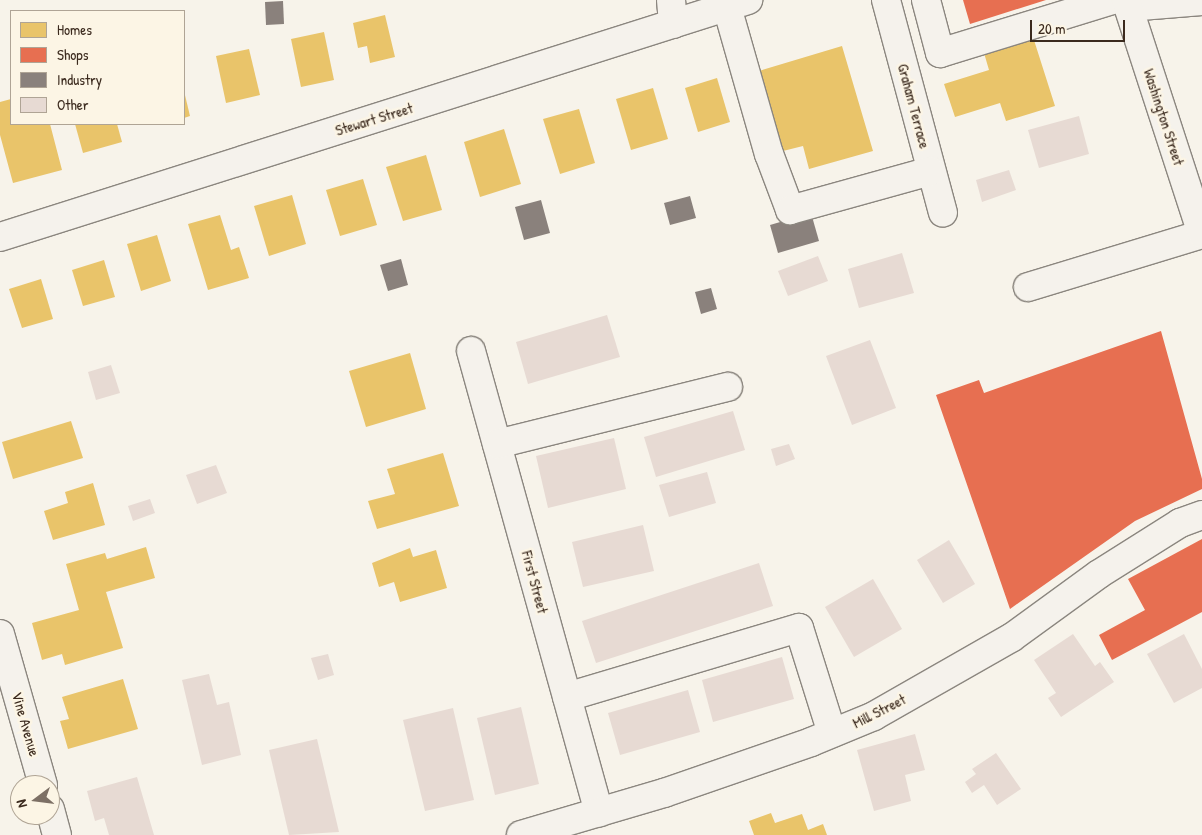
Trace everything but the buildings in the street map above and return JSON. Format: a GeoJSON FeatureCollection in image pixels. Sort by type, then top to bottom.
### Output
{"type":"FeatureCollection","features":[{"type":"Feature","properties":{"kind":"street","name":"Graham Terrace"},"geometry":{"type":"LineString","coordinates":[[886,0],[942,212]]}},
{"type":"Feature","properties":{"kind":"street"},"geometry":{"type":"LineString","coordinates":[[926,0],[940,53]]}},
{"type":"Feature","properties":{"kind":"street"},"geometry":{"type":"LineString","coordinates":[[902,63],[1122,2],[1202,1]]}},
{"type":"Feature","properties":{"kind":"street","name":"Washington Street"},"geometry":{"type":"LineString","coordinates":[[1122,2],[1202,234]]}},
{"type":"Feature","properties":{"kind":"street"},"geometry":{"type":"LineString","coordinates":[[737,3],[769,154],[790,210],[931,171]]}},
{"type":"Feature","properties":{"kind":"street","name":"Stewart Street"},"geometry":{"type":"LineString","coordinates":[[0,237],[672,12],[737,3]]}},
{"type":"Feature","properties":{"kind":"street"},"geometry":{"type":"LineString","coordinates":[[1028,287],[1202,234]]}},
{"type":"Feature","properties":{"kind":"street","name":"First Street"},"geometry":{"type":"LineString","coordinates":[[471,351],[599,813]]}},
{"type":"Feature","properties":{"kind":"street"},"geometry":{"type":"LineString","coordinates":[[497,444],[728,387]]}},
{"type":"Feature","properties":{"kind":"street","name":"Mill Street"},"geometry":{"type":"LineString","coordinates":[[521,835],[599,813],[832,733],[874,716],[1011,638],[1098,574],[1180,523],[1202,514]]}},
{"type":"Feature","properties":{"kind":"street"},"geometry":{"type":"LineString","coordinates":[[567,696],[799,628],[832,733]]}},
{"type":"Feature","properties":{"kind":"street","name":"Vine Avenue"},"geometry":{"type":"LineString","coordinates":[[0,634],[40,775]]}}]}
